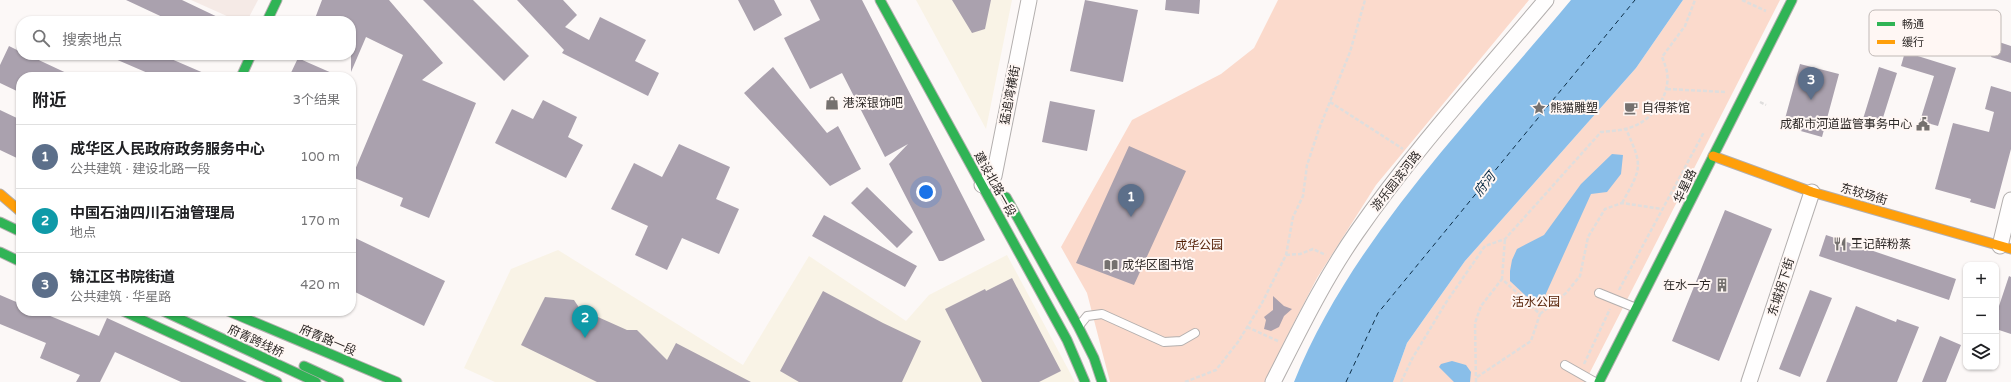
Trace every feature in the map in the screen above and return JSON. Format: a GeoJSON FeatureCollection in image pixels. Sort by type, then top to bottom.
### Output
{"type":"FeatureCollection","features":[{"type":"Feature","properties":{"kind":"main road"},"geometry":{"type":"LineString","coordinates":[[269,16],[277,0]]}},
{"type":"Feature","properties":{"kind":"main road","name":"建设北路一段"},"geometry":{"type":"LineString","coordinates":[[880,0],[1067,340],[1086,382]]}},
{"type":"Feature","properties":{"kind":"main road","name":"华星路"},"geometry":{"type":"LineString","coordinates":[[1599,382],[1792,0]]}},
{"type":"Feature","properties":{"kind":"main road"},"geometry":{"type":"LineString","coordinates":[[243,72],[249,60]]}},
{"type":"Feature","properties":{"kind":"main road","name":"东较场街"},"geometry":{"type":"LineString","coordinates":[[1713,156],[1812,192],[2006,247]]}},
{"type":"Feature","properties":{"kind":"main road","name":"建设北路一段"},"geometry":{"type":"LineString","coordinates":[[987,163],[1078,326],[1094,358],[1102,382]]}},
{"type":"Feature","properties":{"kind":"main road"},"geometry":{"type":"LineString","coordinates":[[0,194],[16,208]]}},
{"type":"Feature","properties":{"kind":"main road"},"geometry":{"type":"LineString","coordinates":[[0,203],[16,210]]}},
{"type":"Feature","properties":{"kind":"main road"},"geometry":{"type":"LineString","coordinates":[[0,222],[16,230]]}},
{"type":"Feature","properties":{"kind":"main road"},"geometry":{"type":"LineString","coordinates":[[0,252],[16,260]]}},
{"type":"Feature","properties":{"kind":"main road"},"geometry":{"type":"LineString","coordinates":[[139,316],[277,382]]}},
{"type":"Feature","properties":{"kind":"main road","name":"府青跨线桥"},"geometry":{"type":"LineString","coordinates":[[174,316],[316,382]]}},
{"type":"Feature","properties":{"kind":"main road","name":"府青路一段"},"geometry":{"type":"LineString","coordinates":[[240,316],[397,382]]}},
{"type":"Feature","properties":{"kind":"main road","name":"府青跨线桥"},"geometry":{"type":"LineString","coordinates":[[200,318],[340,382]]}},
{"type":"Feature","properties":{"kind":"street","name":"猛追湾横街"},"geometry":{"type":"LineString","coordinates":[[998,183],[1029,0]]}},
{"type":"Feature","properties":{"kind":"street","name":"游乐园滨河路"},"geometry":{"type":"LineString","coordinates":[[1273,382],[1310,308],[1357,232],[1414,156],[1546,0]]}},
{"type":"Feature","properties":{"kind":"street"},"geometry":{"type":"LineString","coordinates":[[982,185],[998,183]]}},
{"type":"Feature","properties":{"kind":"street","name":"东城拐下街"},"geometry":{"type":"LineString","coordinates":[[1749,382],[1812,192]]}},
{"type":"Feature","properties":{"kind":"street"},"geometry":{"type":"LineString","coordinates":[[2006,247],[2011,200]]}},
{"type":"Feature","properties":{"kind":"lane"},"geometry":{"type":"LineString","coordinates":[[1599,293],[1637,308]]}},
{"type":"Feature","properties":{"kind":"lane"},"geometry":{"type":"LineString","coordinates":[[1078,326],[1087,316],[1102,314],[1164,342],[1181,341],[1195,333]]}},
{"type":"Feature","properties":{"kind":"lane"},"geometry":{"type":"LineString","coordinates":[[1564,365],[1596,382]]}},
{"type":"Feature","properties":{"kind":"path"},"geometry":{"type":"LineString","coordinates":[[1185,382],[1216,370],[1238,342],[1286,255],[1293,217],[1303,196],[1307,165],[1350,52],[1365,0]]}},
{"type":"Feature","properties":{"kind":"path"},"geometry":{"type":"LineString","coordinates":[[1401,382],[1412,359],[1440,311],[1485,246],[1505,240],[1601,132],[1626,129],[1644,121],[1658,109],[1667,89],[1667,72],[1662,57],[1685,26],[1695,0]]}},
{"type":"Feature","properties":{"kind":"path"},"geometry":{"type":"LineString","coordinates":[[1742,0],[1766,11]]}},
{"type":"Feature","properties":{"kind":"path"},"geometry":{"type":"LineString","coordinates":[[1762,18],[1769,6]]}},
{"type":"Feature","properties":{"kind":"path"},"geometry":{"type":"LineString","coordinates":[[1722,97],[1727,87]]}},
{"type":"Feature","properties":{"kind":"path"},"geometry":{"type":"LineString","coordinates":[[1667,89],[1724,92]]}},
{"type":"Feature","properties":{"kind":"path"},"geometry":{"type":"LineString","coordinates":[[1330,102],[1399,146]]}},
{"type":"Feature","properties":{"kind":"path"},"geometry":{"type":"LineString","coordinates":[[1579,373],[1614,300],[1706,127]]}},
{"type":"Feature","properties":{"kind":"path"},"geometry":{"type":"LineString","coordinates":[[1622,204],[1638,176],[1639,157],[1626,129]]}},
{"type":"Feature","properties":{"kind":"path"},"geometry":{"type":"LineString","coordinates":[[1477,377],[1531,341],[1540,314],[1566,293],[1580,276],[1588,237],[1605,210],[1622,204],[1662,209]]}},
{"type":"Feature","properties":{"kind":"path"},"geometry":{"type":"LineString","coordinates":[[1476,382],[1475,323],[1481,306],[1502,279],[1505,240]]}},
{"type":"Feature","properties":{"kind":"path"},"geometry":{"type":"LineString","coordinates":[[1286,255],[1300,254],[1313,249],[1328,256]]}},
{"type":"Feature","properties":{"kind":"path"},"geometry":{"type":"LineString","coordinates":[[1502,279],[1540,314]]}},
{"type":"Feature","properties":{"kind":"path"},"geometry":{"type":"LineString","coordinates":[[1247,327],[1279,342]]}},
{"type":"Feature","properties":{"kind":"shaded area"},"geometry":{"type":"Polygon","coordinates":[[[191,0],[258,0],[250,16],[227,16],[191,0]]]}},
{"type":"Feature","properties":{"kind":"shaded area"},"geometry":{"type":"Polygon","coordinates":[[[916,0],[1012,0],[986,129],[916,0]]]}},
{"type":"Feature","properties":{"kind":"shaded area"},"geometry":{"type":"Polygon","coordinates":[[[558,250],[743,365],[809,256],[906,321],[929,295],[1007,255],[1075,382],[495,382],[464,368],[511,269],[558,250]]]}},
{"type":"Feature","properties":{"kind":"green space","name":"成华公园"},"geometry":{"type":"Polygon","coordinates":[[[1278,0],[1529,0],[1376,185],[1317,278],[1284,342],[1266,382],[1110,382],[1087,293],[1061,247],[1132,120],[1221,74],[1254,48],[1278,0]]]}},
{"type":"Feature","properties":{"kind":"green space","name":"活水公园"},"geometry":{"type":"Polygon","coordinates":[[[1683,0],[1780,0],[1585,382],[1393,382],[1407,343],[1465,261],[1636,68],[1683,0]]]}},
{"type":"Feature","properties":{"kind":"water","name":"府河"},"geometry":{"type":"Polygon","coordinates":[[[1571,0],[1683,0],[1636,68],[1465,261],[1407,343],[1393,382],[1294,382],[1319,329],[1348,278],[1381,229],[1456,135],[1571,0]]]}},
{"type":"Feature","properties":{"kind":"water"},"geometry":{"type":"Polygon","coordinates":[[[1612,154],[1623,155],[1621,174],[1607,192],[1591,194],[1544,298],[1534,300],[1526,296],[1510,281],[1512,260],[1517,249],[1544,235],[1581,184],[1612,154]]]}},
{"type":"Feature","properties":{"kind":"water"},"geometry":{"type":"Polygon","coordinates":[[[1452,361],[1466,365],[1471,372],[1470,382],[1454,382],[1439,367],[1441,364],[1452,361]]]}},
{"type":"Feature","properties":{"kind":"building"},"geometry":{"type":"Polygon","coordinates":[[[126,0],[182,0],[216,16],[160,16],[126,0]]]}},
{"type":"Feature","properties":{"kind":"building"},"geometry":{"type":"Polygon","coordinates":[[[322,0],[389,0],[443,63],[422,80],[476,103],[429,218],[400,206],[403,198],[356,179],[356,167],[403,55],[366,37],[351,72],[351,60],[356,60],[356,16],[316,16],[322,0]]]}},
{"type":"Feature","properties":{"kind":"building"},"geometry":{"type":"Polygon","coordinates":[[[423,0],[473,0],[529,56],[504,81],[423,0]]]}},
{"type":"Feature","properties":{"kind":"building"},"geometry":{"type":"Polygon","coordinates":[[[517,0],[563,0],[577,15],[565,27],[589,40],[600,17],[646,40],[635,61],[659,73],[648,96],[562,53],[564,50],[517,0]]]}},
{"type":"Feature","properties":{"kind":"building"},"geometry":{"type":"Polygon","coordinates":[[[738,0],[774,0],[782,15],[754,31],[738,0]]]}},
{"type":"Feature","properties":{"kind":"building"},"geometry":{"type":"Polygon","coordinates":[[[810,0],[862,0],[985,240],[943,261],[939,261],[889,164],[908,144],[885,157],[842,73],[810,89],[784,38],[820,20],[810,0]]]}},
{"type":"Feature","properties":{"kind":"building"},"geometry":{"type":"Polygon","coordinates":[[[952,0],[991,0],[985,29],[972,33],[952,0]]]}},
{"type":"Feature","properties":{"kind":"building"},"geometry":{"type":"Polygon","coordinates":[[[1085,0],[1138,10],[1123,82],[1070,71],[1085,0]]]}},
{"type":"Feature","properties":{"kind":"building"},"geometry":{"type":"Polygon","coordinates":[[[1166,0],[1200,0],[1199,14],[1165,10],[1166,0]]]}},
{"type":"Feature","properties":{"kind":"building"},"geometry":{"type":"Polygon","coordinates":[[[2001,43],[2011,46],[2011,63],[1991,57],[2001,56],[2001,43]]]}},
{"type":"Feature","properties":{"kind":"building"},"geometry":{"type":"Polygon","coordinates":[[[9,46],[16,50],[16,60],[39,60],[64,72],[16,72],[16,91],[0,83],[0,65],[9,46]]]}},
{"type":"Feature","properties":{"kind":"building"},"geometry":{"type":"Polygon","coordinates":[[[1904,56],[1918,56],[1956,68],[1938,126],[1920,121],[1934,76],[1901,66],[1904,56]]]}},
{"type":"Feature","properties":{"kind":"building"},"geometry":{"type":"Polygon","coordinates":[[[118,60],[174,60],[201,72],[145,72],[118,60]]]}},
{"type":"Feature","properties":{"kind":"building"},"geometry":{"type":"Polygon","coordinates":[[[297,60],[302,60],[330,72],[291,72],[297,60]]]}},
{"type":"Feature","properties":{"kind":"building"},"geometry":{"type":"Polygon","coordinates":[[[1800,64],[1839,74],[1822,137],[1783,126],[1800,64]]]}},
{"type":"Feature","properties":{"kind":"building"},"geometry":{"type":"Polygon","coordinates":[[[773,67],[827,133],[838,126],[861,169],[830,186],[744,93],[773,67]]]}},
{"type":"Feature","properties":{"kind":"building"},"geometry":{"type":"Polygon","coordinates":[[[1879,67],[1897,73],[1881,124],[1863,119],[1879,67]]]}},
{"type":"Feature","properties":{"kind":"building"},"geometry":{"type":"Polygon","coordinates":[[[1991,86],[2011,92],[2011,149],[1995,209],[1970,202],[1971,199],[1935,189],[1953,123],[1989,132],[1994,112],[1985,109],[1991,86]]]}},
{"type":"Feature","properties":{"kind":"building"},"geometry":{"type":"Polygon","coordinates":[[[543,100],[577,117],[568,137],[583,145],[566,178],[495,143],[512,109],[533,119],[543,100]]]}},
{"type":"Feature","properties":{"kind":"building"},"geometry":{"type":"Polygon","coordinates":[[[1050,101],[1095,110],[1087,151],[1042,142],[1050,101]]]}},
{"type":"Feature","properties":{"kind":"building"},"geometry":{"type":"Polygon","coordinates":[[[0,110],[16,118],[16,158],[0,150],[0,110]]]}},
{"type":"Feature","properties":{"kind":"building"},"geometry":{"type":"Polygon","coordinates":[[[679,144],[730,167],[716,199],[739,209],[719,254],[682,238],[667,270],[635,255],[648,226],[611,209],[634,163],[662,177],[679,144]]]}},
{"type":"Feature","properties":{"kind":"building"},"geometry":{"type":"Polygon","coordinates":[[[1129,146],[1186,171],[1134,285],[1076,263],[1129,146]]]}},
{"type":"Feature","properties":{"kind":"building"},"geometry":{"type":"Polygon","coordinates":[[[867,187],[913,232],[897,248],[851,203],[867,187]]]}},
{"type":"Feature","properties":{"kind":"building","name":"在水一方"},"geometry":{"type":"Polygon","coordinates":[[[1725,210],[1772,229],[1719,361],[1672,341],[1725,210]]]}},
{"type":"Feature","properties":{"kind":"building"},"geometry":{"type":"Polygon","coordinates":[[[824,215],[917,266],[905,287],[812,236],[824,215]]]}},
{"type":"Feature","properties":{"kind":"building"},"geometry":{"type":"Polygon","coordinates":[[[1826,235],[1956,279],[1949,300],[1819,256],[1826,235]]]}},
{"type":"Feature","properties":{"kind":"building"},"geometry":{"type":"Polygon","coordinates":[[[356,238],[445,281],[424,326],[356,292],[356,238]]]}},
{"type":"Feature","properties":{"kind":"building"},"geometry":{"type":"Polygon","coordinates":[[[2009,276],[2011,277],[2011,334],[1999,330],[1999,306],[2009,276]]]}},
{"type":"Feature","properties":{"kind":"building"},"geometry":{"type":"Polygon","coordinates":[[[1012,278],[1061,371],[1039,382],[982,382],[945,309],[985,289],[986,291],[1012,278]]]}},
{"type":"Feature","properties":{"kind":"building"},"geometry":{"type":"Polygon","coordinates":[[[1810,290],[1832,298],[1800,377],[1779,369],[1810,290]]]}},
{"type":"Feature","properties":{"kind":"building"},"geometry":{"type":"Polygon","coordinates":[[[823,291],[883,323],[921,341],[902,382],[799,382],[780,371],[823,291]]]}},
{"type":"Feature","properties":{"kind":"building"},"geometry":{"type":"Polygon","coordinates":[[[0,295],[16,302],[16,316],[50,316],[99,336],[107,318],[247,382],[181,382],[115,352],[100,382],[76,382],[80,375],[40,358],[46,343],[0,324],[0,295]]]}},
{"type":"Feature","properties":{"kind":"building"},"geometry":{"type":"Polygon","coordinates":[[[1273,296],[1284,306],[1292,309],[1284,316],[1279,327],[1271,331],[1264,329],[1266,320],[1264,317],[1273,310],[1273,296]]]}},
{"type":"Feature","properties":{"kind":"building"},"geometry":{"type":"Polygon","coordinates":[[[545,297],[574,300],[580,309],[627,330],[637,330],[667,360],[676,343],[751,382],[597,382],[521,345],[545,297]]]}},
{"type":"Feature","properties":{"kind":"building"},"geometry":{"type":"Polygon","coordinates":[[[1856,306],[1896,322],[1897,319],[1919,327],[1897,382],[1826,382],[1856,306]]]}},
{"type":"Feature","properties":{"kind":"building"},"geometry":{"type":"Polygon","coordinates":[[[1940,336],[1961,345],[1946,382],[1922,382],[1940,336]]]}},
{"type":"Feature","properties":{"kind":"ferry route"},"geometry":{"type":"LineString","coordinates":[[1346,382],[1378,313],[1635,0]]}},
{"type":"Feature","properties":{"kind":"traffic: fast"},"geometry":{"type":"LineString","coordinates":[[269,16],[277,0]]}},
{"type":"Feature","properties":{"kind":"traffic: fast"},"geometry":{"type":"LineString","coordinates":[[880,0],[1067,340],[1085,382]]}},
{"type":"Feature","properties":{"kind":"traffic: fast"},"geometry":{"type":"LineString","coordinates":[[1599,382],[1792,0]]}},
{"type":"Feature","properties":{"kind":"traffic: fast"},"geometry":{"type":"LineString","coordinates":[[243,72],[249,60]]}},
{"type":"Feature","properties":{"kind":"traffic: fast"},"geometry":{"type":"LineString","coordinates":[[1006,197],[1078,326],[1094,358],[1102,382]]}},
{"type":"Feature","properties":{"kind":"traffic: fast"},"geometry":{"type":"LineString","coordinates":[[0,222],[16,230]]}},
{"type":"Feature","properties":{"kind":"traffic: fast"},"geometry":{"type":"LineString","coordinates":[[0,252],[16,260]]}},
{"type":"Feature","properties":{"kind":"traffic: fast"},"geometry":{"type":"LineString","coordinates":[[134,316],[277,382]]}},
{"type":"Feature","properties":{"kind":"traffic: fast"},"geometry":{"type":"LineString","coordinates":[[174,316],[316,382]]}},
{"type":"Feature","properties":{"kind":"traffic: fast"},"geometry":{"type":"LineString","coordinates":[[240,316],[397,382]]}},
{"type":"Feature","properties":{"kind":"traffic: fast"},"geometry":{"type":"LineString","coordinates":[[304,366],[339,382]]}},
{"type":"Feature","properties":{"kind":"traffic: slow"},"geometry":{"type":"LineString","coordinates":[[1713,156],[1812,192],[2011,249]]}},
{"type":"Feature","properties":{"kind":"traffic: slow"},"geometry":{"type":"LineString","coordinates":[[0,194],[16,208]]}},
{"type":"Feature","properties":{"kind":"place","name":"锦江区书院街道"},"geometry":{"type":"Point","coordinates":[1811,100]}},
{"type":"Feature","properties":{"kind":"place","name":"港深银饰吧"},"geometry":{"type":"Point","coordinates":[832,103]}},
{"type":"Feature","properties":{"kind":"place","name":"熊猫雕塑"},"geometry":{"type":"Point","coordinates":[1539,108]}},
{"type":"Feature","properties":{"kind":"place","name":"自得茶馆"},"geometry":{"type":"Point","coordinates":[1631,108]}},
{"type":"Feature","properties":{"kind":"place","name":"成都市河道监管事务中心"},"geometry":{"type":"Point","coordinates":[1923,124]}},
{"type":"Feature","properties":{"kind":"place","name":"成华区人民政府政务服务中心"},"geometry":{"type":"Point","coordinates":[1131,217]}},
{"type":"Feature","properties":{"kind":"place","name":"王记醉粉蒸"},"geometry":{"type":"Point","coordinates":[1840,244]}},
{"type":"Feature","properties":{"kind":"place","name":"成华区图书馆"},"geometry":{"type":"Point","coordinates":[1111,265]}},
{"type":"Feature","properties":{"kind":"place","name":"在水一方"},"geometry":{"type":"Point","coordinates":[1722,285]}},
{"type":"Feature","properties":{"kind":"place","name":"中国石油四川石油管理局"},"geometry":{"type":"Point","coordinates":[585,338]}}]}
